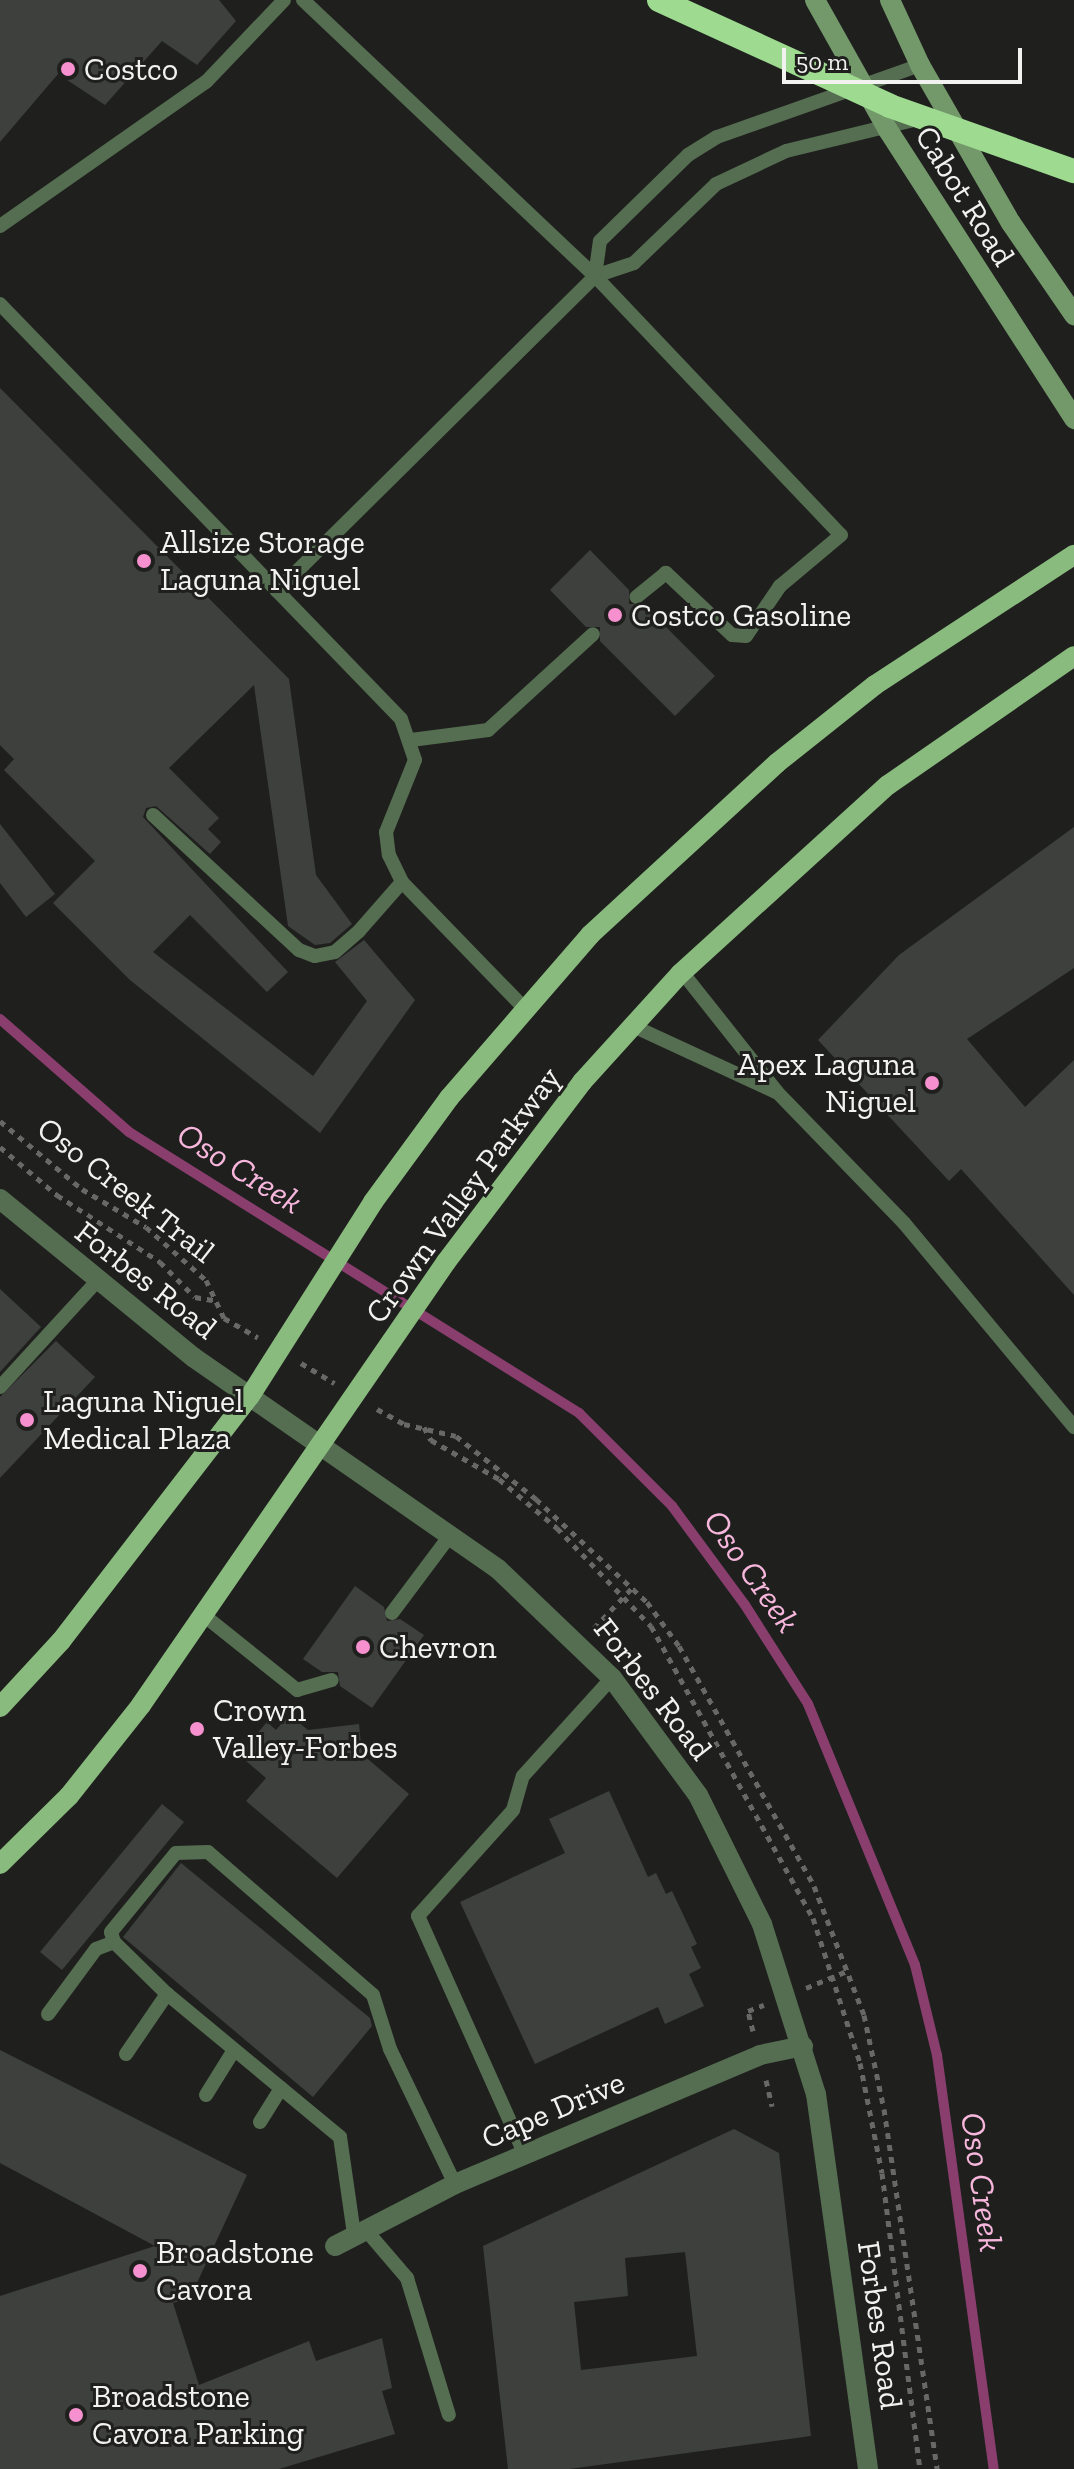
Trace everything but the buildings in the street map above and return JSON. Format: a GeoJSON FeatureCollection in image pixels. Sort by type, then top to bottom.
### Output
{"type":"FeatureCollection","features":[{"type":"Feature","properties":{"kind":"highway"},"geometry":{"type":"LineString","coordinates":[[659,0],[890,106],[1074,171]]}},
{"type":"Feature","properties":{"kind":"main road","name":"Cabot Road"},"geometry":{"type":"LineString","coordinates":[[815,0],[863,90],[1074,419]]}},
{"type":"Feature","properties":{"kind":"main road","name":"Cabot Road"},"geometry":{"type":"LineString","coordinates":[[890,0],[945,110],[1074,315]]}},
{"type":"Feature","properties":{"kind":"main road","name":"Crown Valley Parkway"},"geometry":{"type":"LineString","coordinates":[[0,1707],[61,1641],[250,1396],[373,1202],[524,1008],[590,935],[777,763],[875,685],[1074,555]]}},
{"type":"Feature","properties":{"kind":"main road","name":"Crown Valley Parkway"},"geometry":{"type":"LineString","coordinates":[[0,1864],[69,1796],[206,1617],[320,1444],[446,1262],[533,1142],[633,1026],[682,972],[888,785],[1074,656]]}},
{"type":"Feature","properties":{"kind":"street","name":"Forbes Road"},"geometry":{"type":"LineString","coordinates":[[0,1199],[250,1396],[451,1534],[580,1643],[612,1678],[724,1840],[762,1924],[803,2046],[829,2174],[868,2469]]}},
{"type":"Feature","properties":{"kind":"street","name":"Cape Drive"},"geometry":{"type":"LineString","coordinates":[[335,2246],[455,2184],[760,2055],[803,2046]]}},
{"type":"Feature","properties":{"kind":"lane"},"geometry":{"type":"LineString","coordinates":[[0,226],[206,82],[284,0]]}},
{"type":"Feature","properties":{"kind":"lane"},"geometry":{"type":"LineString","coordinates":[[303,0],[595,276],[841,535],[780,586],[752,631],[739,637],[666,573],[636,597]]}},
{"type":"Feature","properties":{"kind":"lane"},"geometry":{"type":"LineString","coordinates":[[595,276],[600,241],[688,155],[766,118],[863,90],[920,65]]}},
{"type":"Feature","properties":{"kind":"lane"},"geometry":{"type":"LineString","coordinates":[[277,591],[595,276],[634,263],[693,203],[749,164],[888,130],[945,110]]}},
{"type":"Feature","properties":{"kind":"lane"},"geometry":{"type":"LineString","coordinates":[[0,304],[401,719],[411,740],[415,760],[386,832],[402,882],[524,1008]]}},
{"type":"Feature","properties":{"kind":"lane"},"geometry":{"type":"LineString","coordinates":[[411,740],[488,730],[593,634]]}},
{"type":"Feature","properties":{"kind":"lane"},"geometry":{"type":"LineString","coordinates":[[153,815],[299,950],[315,956],[335,952],[359,931],[402,882]]}},
{"type":"Feature","properties":{"kind":"lane"},"geometry":{"type":"LineString","coordinates":[[682,972],[777,1092],[904,1223],[1074,1427]]}},
{"type":"Feature","properties":{"kind":"lane"},"geometry":{"type":"LineString","coordinates":[[633,1026],[777,1092]]}},
{"type":"Feature","properties":{"kind":"lane"},"geometry":{"type":"LineString","coordinates":[[0,1387],[99,1279]]}},
{"type":"Feature","properties":{"kind":"lane"},"geometry":{"type":"LineString","coordinates":[[392,1613],[451,1534]]}},
{"type":"Feature","properties":{"kind":"lane"},"geometry":{"type":"LineString","coordinates":[[206,1617],[297,1690],[332,1680]]}},
{"type":"Feature","properties":{"kind":"lane"},"geometry":{"type":"LineString","coordinates":[[525,2155],[418,1916],[513,1810],[523,1776],[612,1678]]}},
{"type":"Feature","properties":{"kind":"lane"},"geometry":{"type":"LineString","coordinates":[[449,2415],[407,2278],[360,2232],[340,2137],[167,1994],[114,1942],[111,1932],[176,1853],[208,1852],[373,1995],[455,2184]]}},
{"type":"Feature","properties":{"kind":"lane"},"geometry":{"type":"LineString","coordinates":[[48,2014],[96,1949],[114,1942]]}},
{"type":"Feature","properties":{"kind":"lane"},"geometry":{"type":"LineString","coordinates":[[126,2054],[167,1994]]}},
{"type":"Feature","properties":{"kind":"lane"},"geometry":{"type":"LineString","coordinates":[[206,2095],[234,2050]]}},
{"type":"Feature","properties":{"kind":"lane"},"geometry":{"type":"LineString","coordinates":[[260,2122],[281,2088]]}},
{"type":"Feature","properties":{"kind":"path","name":"Oso Creek Trail"},"geometry":{"type":"LineString","coordinates":[[0,1121],[82,1189],[146,1227],[206,1280],[224,1318],[404,1424]]}},
{"type":"Feature","properties":{"kind":"path","name":"Oso Creek Trail"},"geometry":{"type":"LineString","coordinates":[[0,1147],[57,1195],[148,1253],[195,1297],[217,1301]]}},
{"type":"Feature","properties":{"kind":"path"},"geometry":{"type":"LineString","coordinates":[[580,1643],[632,1588]]}},
{"type":"Feature","properties":{"kind":"waterway","name":"Oso Creek"},"geometry":{"type":"LineString","coordinates":[[0,1019],[129,1132],[579,1413],[672,1506],[745,1605],[808,1704],[915,1965],[937,2055],[994,2469]]}},
{"type":"Feature","properties":{"kind":"place","name":"Costco"},"geometry":{"type":"Point","coordinates":[68,69]}},
{"type":"Feature","properties":{"kind":"place","name":"Allsize Storage Laguna Niguel"},"geometry":{"type":"Point","coordinates":[144,561]}},
{"type":"Feature","properties":{"kind":"place","name":"Costco Gasoline"},"geometry":{"type":"Point","coordinates":[615,615]}},
{"type":"Feature","properties":{"kind":"place","name":"Apex Laguna Niguel"},"geometry":{"type":"Point","coordinates":[932,1083]}},
{"type":"Feature","properties":{"kind":"place","name":"Laguna Niguel Medical Plaza"},"geometry":{"type":"Point","coordinates":[27,1420]}},
{"type":"Feature","properties":{"kind":"place","name":"Chevron"},"geometry":{"type":"Point","coordinates":[363,1647]}},
{"type":"Feature","properties":{"kind":"place","name":"Crown Valley-Forbes"},"geometry":{"type":"Point","coordinates":[197,1729]}},
{"type":"Feature","properties":{"kind":"place","name":"Broadstone Cavora"},"geometry":{"type":"Point","coordinates":[140,2271]}},
{"type":"Feature","properties":{"kind":"place","name":"Broadstone Cavora Parking"},"geometry":{"type":"Point","coordinates":[76,2415]}}]}
